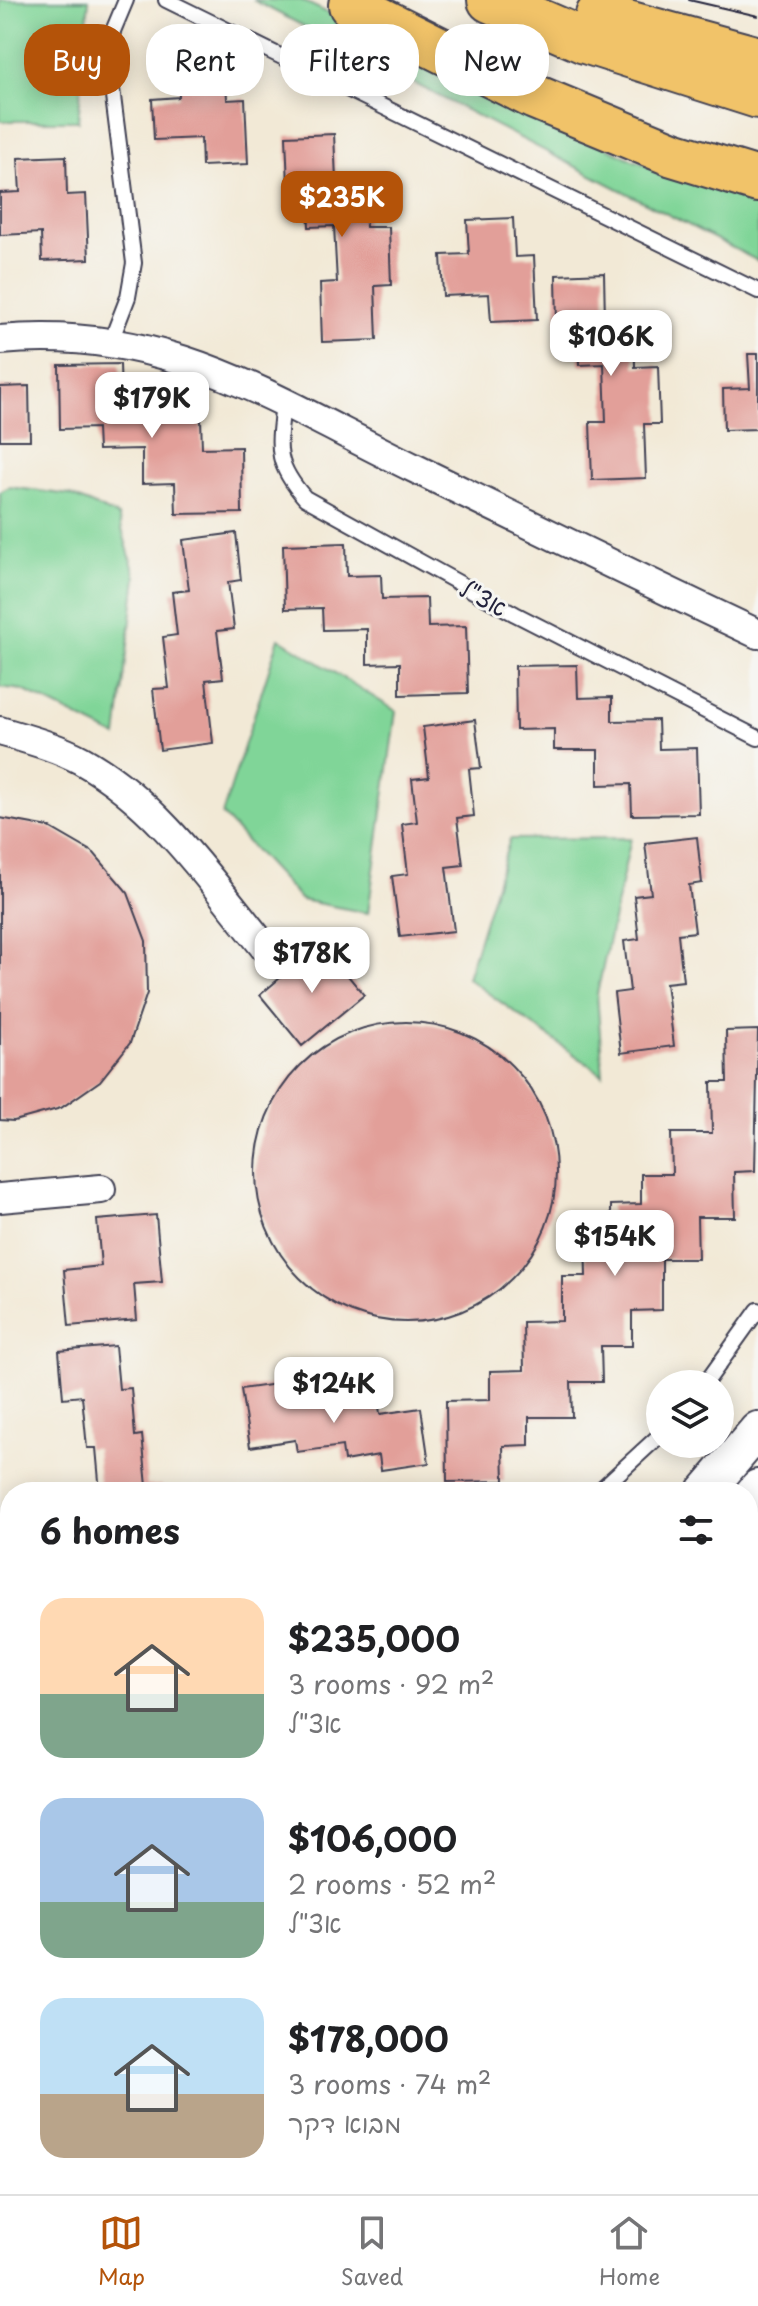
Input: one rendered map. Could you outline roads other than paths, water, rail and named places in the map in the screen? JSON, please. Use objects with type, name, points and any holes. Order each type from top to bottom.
[{"type":"highway","points":[[490,0],[585,41],[758,96]]},
{"type":"highway","points":[[544,0],[758,59]]},
{"type":"highway","points":[[347,2],[485,59],[758,148]]},
{"type":"highway","points":[[347,2],[535,97],[673,154],[758,180]]},
{"type":"street","points":[[0,340],[55,335],[111,341],[161,352],[224,372],[758,634]]},
{"type":"street","points":[[0,731],[81,760],[127,793],[168,830],[270,954]]},
{"type":"street","points":[[0,1198],[101,1189]]},
{"type":"street","points":[[714,1482],[758,1430]]},
{"type":"lane","points":[[111,341],[128,297],[134,263],[110,73],[113,31],[126,0]]},
{"type":"lane","points":[[166,0],[758,291]]},
{"type":"lane","name":"אצ\"ל","points":[[283,403],[279,459],[285,476],[305,498],[515,614],[758,738]]},
{"type":"lane","points":[[715,1370],[758,1310]]},
{"type":"lane","points":[[609,1482],[646,1448]]},
{"type":"tram line","points":[[689,0],[758,16]]}]
